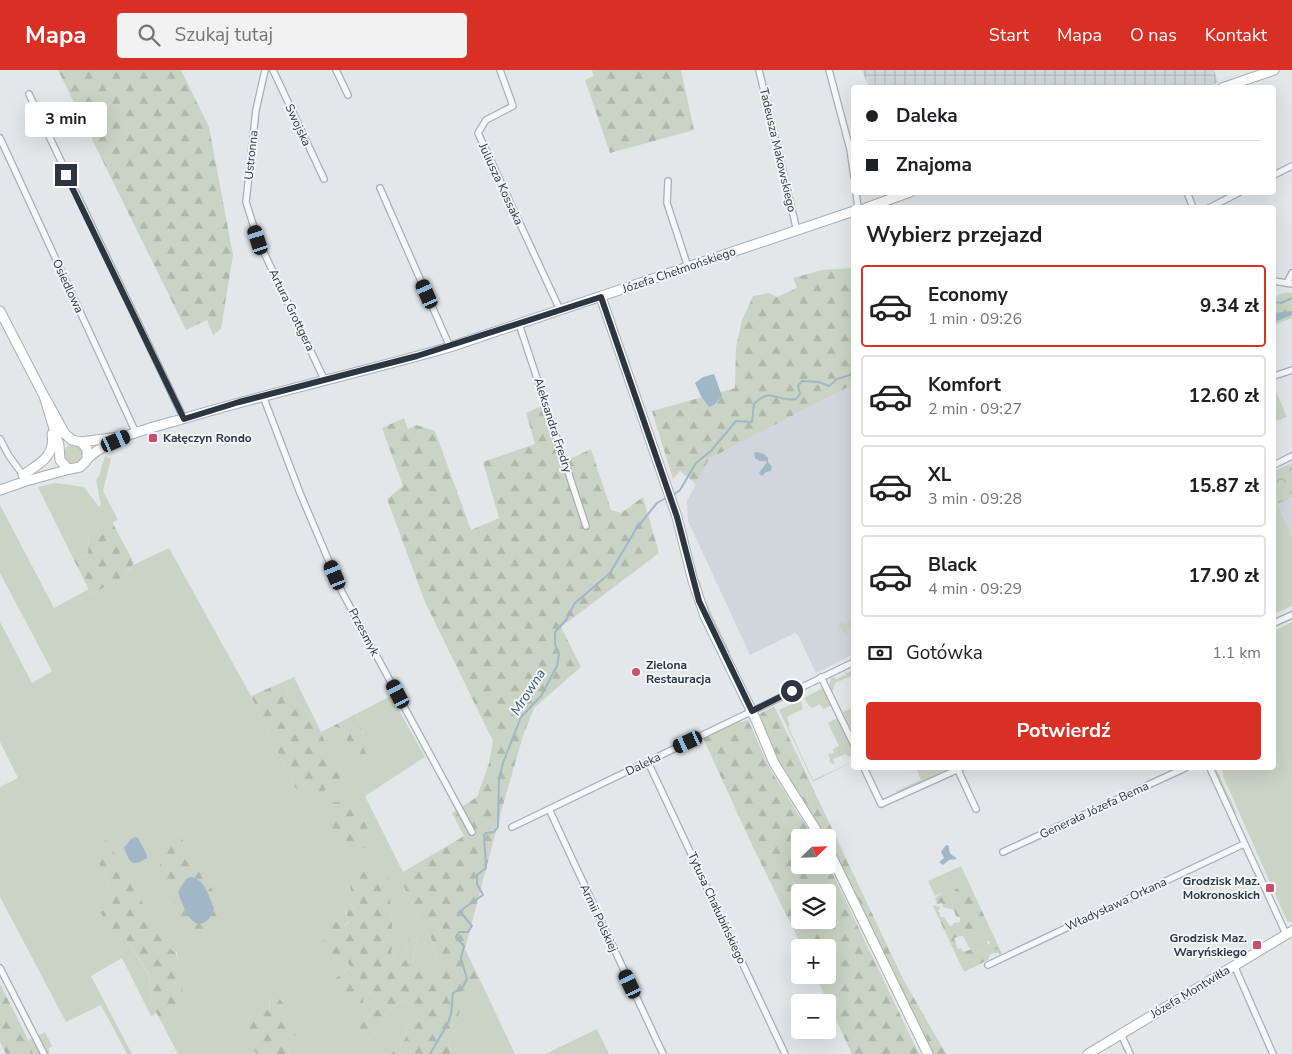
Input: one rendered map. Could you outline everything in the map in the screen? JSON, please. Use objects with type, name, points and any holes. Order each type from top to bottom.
[{"type":"street","name":"Ustronna","points":[[258,240],[246,202],[256,110],[265,70]]},
{"type":"street","name":"Swojska","points":[[273,70],[324,179]]},
{"type":"street","points":[[336,70],[348,95]]},
{"type":"street","name":"Juliusza Kossaka","points":[[500,70],[513,106],[486,120],[478,133],[560,310]]},
{"type":"street","name":"Tadeusza Makowskiego","points":[[760,70],[797,230]]},
{"type":"street","points":[[829,70],[851,157]]},
{"type":"street","points":[[1231,85],[1274,70]]},
{"type":"street","points":[[29,94],[184,419]]},
{"type":"street","name":"Osiedlowa","points":[[0,138],[132,434]]},
{"type":"street","points":[[1276,174],[1292,166]]},
{"type":"street","points":[[668,181],[667,203],[688,267]]},
{"type":"street","points":[[380,188],[450,346]]},
{"type":"street","points":[[874,205],[902,195]]},
{"type":"street","points":[[1216,205],[1234,195]]},
{"type":"street","name":"Józefa Chełmońskiego","points":[[77,441],[132,434],[263,396],[325,381],[450,346],[851,212]]},
{"type":"street","name":"Artura Grottgera","points":[[258,240],[325,381]]},
{"type":"street","points":[[1276,281],[1290,283],[1292,273]]},
{"type":"street","points":[[601,297],[673,505],[699,601],[752,711],[774,763],[815,829]]},
{"type":"street","points":[[0,311],[65,434],[87,449],[88,458],[80,467],[0,489]]},
{"type":"street","name":"Aleksandra Fredry","points":[[519,324],[586,526]]},
{"type":"street","points":[[1276,375],[1292,370]]},
{"type":"street","points":[[44,396],[62,464],[70,469]]},
{"type":"street","name":"Przesmyk","points":[[263,396],[300,493],[342,592],[472,832]]},
{"type":"street","points":[[0,489],[23,475],[51,453],[53,438],[49,416]]},
{"type":"street","name":"Józefa Chełmońskiego","points":[[88,458],[102,448],[132,434]]},
{"type":"street","points":[[0,440],[23,475]]},
{"type":"street","points":[[23,475],[53,460],[67,442],[77,441]]},
{"type":"street","points":[[1276,464],[1292,456]]},
{"type":"street","points":[[1276,622],[1292,615]]},
{"type":"street","name":"Daleka","points":[[512,826],[851,663]]},
{"type":"street","points":[[821,677],[851,739]]},
{"type":"street","name":"Tytusa Chałubińskiego","points":[[648,762],[785,1054]]},
{"type":"street","points":[[865,770],[881,804],[955,770]]},
{"type":"street","points":[[960,770],[976,809]]},
{"type":"street","name":"Generała Józefa Bema","points":[[1003,852],[1181,770]]},
{"type":"street","points":[[1211,770],[1244,844],[1289,932]]},
{"type":"street","name":"Armii Polskiej","points":[[549,809],[663,1054]]},
{"type":"street","name":"Władysława Orkana","points":[[988,965],[1244,844]]},
{"type":"street","points":[[836,864],[928,1054]]},
{"type":"street","name":"Józefa Montwiłła","points":[[1088,1054],[1289,932]]},
{"type":"street","points":[[1234,965],[1274,1054]]},
{"type":"street","points":[[0,968],[44,1054]]},
{"type":"street","points":[[1121,1034],[1130,1054]]},
{"type":"shaded area","points":[[862,70],[1214,70],[1218,83],[1212,85],[868,85]]},
{"type":"shaded area","points":[[851,386],[851,656],[816,673],[798,635],[795,633],[750,655],[688,521],[687,501],[709,459]]},
{"type":"shaded area","points":[[1292,498],[1292,536],[1278,504]]},
{"type":"green space","points":[[58,70],[181,70],[209,127],[233,255],[221,329],[213,335],[207,320],[186,330]]},
{"type":"green space","points":[[592,70],[681,70],[694,130],[610,153],[585,80],[594,76]]},
{"type":"green space","points":[[851,268],[851,386],[709,459],[696,484],[680,471],[673,479],[652,411],[735,388],[736,347],[742,320],[753,296],[769,293],[777,297],[797,288],[793,278],[822,270]]},
{"type":"green space","points":[[1288,292],[1292,293],[1292,318],[1276,324],[1276,295]]},
{"type":"green space","points":[[1276,392],[1287,417],[1276,421]]},
{"type":"green space","points":[[541,406],[562,463],[591,449],[611,510],[621,513],[643,497],[659,553],[561,627],[581,667],[534,708],[523,736],[465,949],[480,980],[467,987],[457,1020],[444,1037],[448,1040],[450,1054],[391,1054],[406,1038],[407,1026],[414,1020],[411,1014],[413,1007],[405,1000],[393,1006],[368,1043],[361,1045],[354,1029],[360,1025],[357,1018],[362,1016],[367,1021],[372,1010],[383,1009],[383,1005],[376,1004],[370,993],[364,993],[363,1003],[350,1006],[342,1016],[335,1013],[341,1007],[341,991],[335,979],[350,967],[344,953],[344,965],[331,966],[328,958],[319,956],[319,941],[331,940],[329,926],[334,921],[344,927],[349,922],[343,901],[352,906],[357,915],[361,915],[359,906],[352,895],[349,872],[377,871],[379,876],[383,876],[381,872],[387,873],[390,885],[393,933],[382,942],[394,943],[391,951],[397,965],[404,962],[410,932],[418,935],[412,963],[417,971],[430,972],[439,964],[431,938],[423,928],[403,885],[403,872],[464,836],[452,813],[477,797],[489,763],[493,741],[425,602],[387,499],[403,486],[382,428],[404,418],[408,429],[416,425],[435,431],[471,530],[499,518],[483,462],[535,444],[526,413]]},
{"type":"green space","points":[[74,444],[81,447],[84,454],[81,461],[74,464],[67,461],[64,454],[67,447]]},
{"type":"green space","points":[[105,456],[111,459],[103,491],[118,520],[89,535],[88,554],[74,560],[38,487],[56,483],[84,487],[99,507],[101,505],[96,480]]},
{"type":"green space","points":[[1292,463],[1292,498],[1278,504],[1276,500],[1276,470]]},
{"type":"green space","points":[[1276,500],[1292,536],[1292,606],[1276,613]]},
{"type":"green space","points":[[0,505],[54,608],[89,589],[91,594],[124,577],[133,565],[169,548],[251,696],[295,788],[321,733],[309,715],[286,693],[294,677],[321,732],[333,726],[343,729],[348,745],[366,755],[363,747],[363,734],[356,714],[391,696],[425,757],[365,796],[403,872],[403,885],[423,928],[431,938],[439,964],[430,972],[417,972],[412,964],[418,935],[410,933],[404,962],[397,965],[391,951],[382,942],[393,932],[390,885],[382,872],[383,876],[379,876],[377,871],[369,873],[357,872],[361,915],[357,916],[354,908],[348,903],[345,911],[349,921],[332,940],[319,941],[319,955],[328,958],[331,965],[343,965],[344,952],[350,967],[343,972],[341,1007],[336,1012],[357,1003],[364,993],[369,993],[383,1005],[383,1009],[372,1010],[368,1019],[360,1025],[368,1043],[393,1006],[405,1000],[413,1007],[414,1020],[407,1026],[406,1038],[391,1054],[288,1054],[291,1048],[291,1038],[297,1034],[270,997],[269,1011],[262,1015],[247,1011],[252,1033],[258,1040],[254,1049],[256,1054],[178,1054],[164,1027],[183,1013],[177,953],[167,946],[93,845],[113,895],[110,906],[124,936],[149,975],[152,1004],[157,1013],[151,1016],[122,958],[91,976],[132,1054],[127,1054],[101,1005],[66,1022],[0,897],[0,787],[18,778],[0,742],[0,622],[32,683],[52,671],[0,573]]},
{"type":"green space","points":[[112,522],[134,563],[124,577],[91,594],[74,560],[88,554],[89,535]]},
{"type":"green space","points":[[699,579],[704,598],[730,652],[728,653],[707,612],[697,581]]},
{"type":"green space","points":[[841,620],[845,624],[851,621],[851,627],[847,629],[848,634],[843,632],[839,625]]},
{"type":"green space","points":[[1292,622],[1292,922],[1287,921],[1223,776],[1222,770],[1276,770],[1276,630]]},
{"type":"green space","points":[[845,671],[847,673],[851,671],[851,676],[835,683],[833,691],[830,685],[831,678],[834,677],[836,679],[846,675]]},
{"type":"green space","points":[[294,677],[286,693],[309,715],[321,733],[340,778],[319,795],[295,788],[251,696]]},
{"type":"green space","points":[[823,688],[831,706],[823,709],[820,704],[812,708],[804,698]]},
{"type":"green space","points":[[801,700],[803,709],[787,717],[790,725],[788,726],[813,780],[851,763],[813,782],[779,710]]},
{"type":"green space","points":[[774,706],[832,829],[820,829],[777,760],[760,721],[762,720],[761,713]]},
{"type":"green space","points":[[851,708],[851,729],[843,712]]},
{"type":"green space","points":[[356,714],[363,734],[363,747],[367,755],[357,760],[348,745],[343,729],[333,726]]},
{"type":"green space","points":[[837,718],[851,748],[851,756],[848,757],[846,754],[833,759],[835,764],[829,761],[828,754],[834,753],[833,749],[839,746],[828,723]]},
{"type":"green space","points":[[740,720],[741,722],[748,720],[770,769],[808,829],[791,829],[791,874],[833,874],[919,1054],[852,1054],[836,1020],[836,994],[824,994],[819,984],[836,984],[836,939],[798,939],[793,929],[836,929],[836,884],[791,884],[791,925],[703,738]]},
{"type":"green space","points":[[917,770],[946,770],[897,793],[896,791],[921,780]]},
{"type":"green space","points":[[1214,770],[1217,770],[1237,814],[1233,813]]},
{"type":"green space","points":[[355,800],[374,842],[371,848],[344,849],[339,846],[323,806],[326,803]]},
{"type":"green space","points":[[836,837],[903,979],[946,1054],[931,1054],[836,857]]},
{"type":"green space","points":[[176,839],[182,839],[213,891],[222,912],[222,919],[216,929],[199,939],[192,937],[184,925],[160,867],[159,849]]},
{"type":"green space","points":[[107,840],[167,946],[176,953],[182,979],[183,1013],[164,1027],[152,1004],[149,974],[124,936],[110,935],[101,912],[110,906],[113,895],[92,845]]},
{"type":"green space","points":[[961,866],[968,881],[962,884],[962,888],[946,896],[941,893],[935,896],[928,881]]},
{"type":"green space","points":[[968,881],[1002,954],[1000,955],[997,949],[994,950],[989,946],[990,942],[986,940],[986,935],[983,931],[977,935],[967,933],[954,938],[958,949],[961,948],[963,952],[972,949],[973,951],[977,949],[982,951],[984,948],[990,954],[988,960],[964,972],[933,906],[940,906],[939,910],[937,910],[940,913],[940,917],[944,917],[950,926],[953,923],[960,922],[960,918],[956,916],[954,910],[943,907],[942,903],[937,904],[935,898],[942,893],[946,896],[948,893],[955,892],[955,889],[961,888],[962,884]]},
{"type":"green space","points":[[983,931],[986,935],[987,943],[994,950],[997,949],[998,953],[990,955],[983,950],[973,951],[963,936],[967,933]]},
{"type":"green space","points":[[480,980],[515,1054],[450,1054],[448,1041],[444,1037],[457,1020],[467,987]]},
{"type":"green space","points":[[0,984],[32,1047],[32,1054],[6,1054],[0,1042]]},
{"type":"green space","points":[[272,991],[274,996],[277,996],[283,1003],[297,1034],[291,1038],[291,1048],[288,1054],[256,1054],[254,1049],[258,1040],[242,1022],[247,1010],[262,1015],[265,1009],[269,1011],[268,992]]},
{"type":"green space","points":[[597,1029],[609,1054],[545,1054]]},
{"type":"green space","points":[[45,1032],[52,1046],[48,1049],[50,1054],[32,1054],[29,1040]]},
{"type":"water","points":[[1292,311],[1292,315],[1276,321],[1276,313]]},
{"type":"water","points":[[714,374],[722,396],[714,405],[709,407],[695,383],[703,377]]},
{"type":"water","points":[[754,453],[764,454],[768,458],[768,462],[772,467],[771,471],[766,472],[762,476],[759,473],[767,462],[755,458]]},
{"type":"water","points":[[136,837],[147,858],[134,863],[130,860],[124,848],[131,839]]},
{"type":"water","points":[[946,845],[949,846],[950,853],[957,859],[949,860],[943,865],[939,862],[944,858],[941,852]]},
{"type":"water","points":[[196,878],[203,885],[214,908],[208,919],[200,924],[195,923],[187,914],[178,892],[186,879]]},
{"type":"waterway","name":"Mrowna","points":[[1276,302],[1281,303],[1292,298]]},
{"type":"waterway","name":"Mrowna","points":[[673,495],[680,490],[696,463],[711,451],[736,421],[752,422],[754,404],[760,399],[765,396],[790,400],[796,399],[800,394],[798,386],[802,381],[819,382],[829,386],[837,379],[851,374]]},
{"type":"waterway","name":"Mrowna","points":[[430,1054],[448,1023],[453,993],[461,990],[467,979],[461,958],[464,946],[456,937],[459,932],[468,932],[472,926],[462,914],[462,911],[483,895],[477,884],[477,875],[486,868],[484,835],[494,832],[498,827],[499,779],[503,763],[521,717],[541,696],[557,666],[559,654],[555,644],[555,632],[566,620],[575,603],[610,573],[636,529],[657,503],[666,498]]},
{"type":"place","name":"Kałęczyn Rondo","points":[[153,438]]},
{"type":"place","name":"Zielona Restauracja","points":[[636,672]]},
{"type":"place","name":"Grodzisk Maz. Mokronoskich","points":[[1270,888]]},
{"type":"place","name":"Grodzisk Maz. Waryńskiego","points":[[1257,945]]},
{"type":"route","points":[[66,175],[184,419],[239,402],[400,361],[601,297],[673,505],[699,601],[712,630],[752,711],[792,691]]}]
